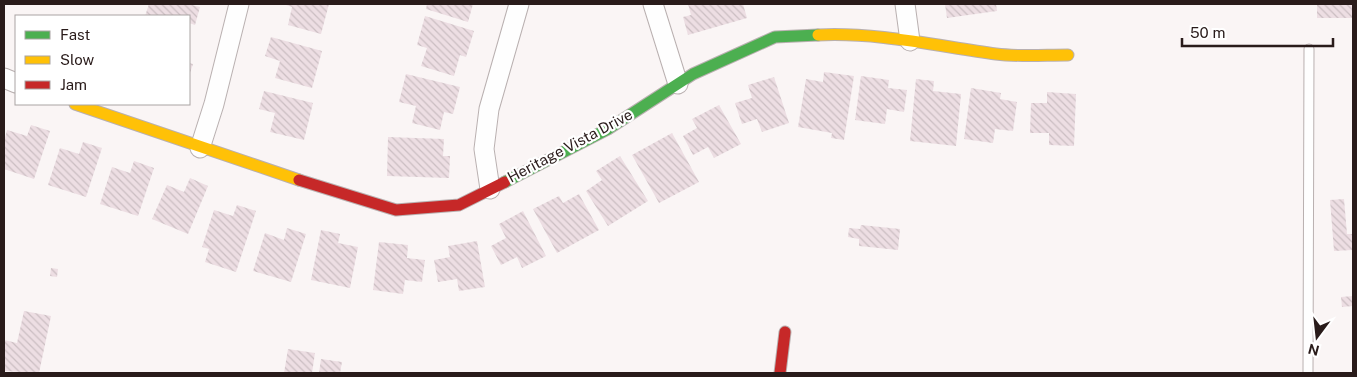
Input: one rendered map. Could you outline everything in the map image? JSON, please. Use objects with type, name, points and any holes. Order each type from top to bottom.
[{"type":"street","points":[[200,148],[214,104],[239,4]]},
{"type":"street","points":[[490,189],[484,149],[489,109],[518,4]]},
{"type":"street","points":[[653,4],[678,84]]},
{"type":"street","points":[[905,4],[910,41]]},
{"type":"street","name":"Heritage Vista Drive","points":[[78,105],[200,148],[396,210],[459,205],[608,129],[693,74],[775,38],[834,34],[910,41],[998,54],[1068,55]]},
{"type":"street","points":[[780,373],[786,332]]},
{"type":"lane","points":[[1308,373],[1309,49]]},
{"type":"building","points":[[149,4],[188,4],[200,7],[195,25],[190,23],[190,15],[145,15]]},
{"type":"building","points":[[283,4],[329,4],[321,34],[288,25],[292,7]]},
{"type":"building","points":[[427,4],[473,4],[468,22],[426,9]]},
{"type":"building","points":[[688,4],[743,4],[747,18],[688,35],[683,17],[691,15]]},
{"type":"building","points":[[945,4],[996,4],[997,11],[947,18]]},
{"type":"building","points":[[1317,4],[1353,4],[1353,18],[1317,18]]},
{"type":"building","points":[[425,16],[474,31],[466,57],[460,55],[454,76],[421,66],[427,48],[417,45]]},
{"type":"building","points":[[271,37],[322,51],[312,88],[275,78],[280,61],[265,56]]},
{"type":"building","points":[[824,72],[854,76],[844,140],[831,138],[832,133],[798,127],[806,79],[823,82]]},
{"type":"building","points":[[406,74],[460,87],[453,114],[444,112],[440,130],[412,123],[416,106],[399,102]]},
{"type":"building","points":[[861,76],[889,80],[888,88],[907,90],[904,112],[887,109],[885,124],[855,120]]},
{"type":"building","points":[[774,77],[789,123],[762,132],[757,119],[742,124],[735,103],[752,98],[748,85]]},
{"type":"building","points":[[916,79],[934,81],[933,91],[961,94],[956,146],[910,141]]},
{"type":"building","points":[[971,88],[1001,93],[1000,99],[1017,102],[1013,131],[995,129],[993,143],[964,139]]},
{"type":"building","points":[[264,91],[313,103],[304,140],[270,132],[275,113],[259,109]]},
{"type":"building","points":[[1047,92],[1076,94],[1074,146],[1049,145],[1049,133],[1030,133],[1031,103],[1047,103]]},
{"type":"building","points":[[719,105],[741,144],[714,158],[708,147],[693,155],[683,136],[697,128],[692,119]]},
{"type":"building","points":[[31,125],[50,131],[34,179],[4,169],[4,142],[7,130],[27,136]]},
{"type":"building","points":[[672,133],[699,182],[659,203],[632,155]]},
{"type":"building","points":[[388,137],[444,139],[443,156],[450,156],[449,178],[387,176]]},
{"type":"building","points":[[83,142],[102,148],[86,197],[48,185],[60,148],[79,154]]},
{"type":"building","points":[[620,156],[648,201],[608,226],[586,191],[602,180],[596,171]]},
{"type":"building","points":[[134,161],[154,168],[138,216],[100,204],[112,167],[130,173]]},
{"type":"building","points":[[190,178],[208,186],[188,234],[152,219],[167,185],[184,192]]},
{"type":"building","points":[[579,194],[599,230],[557,253],[533,209],[559,196],[563,203]]},
{"type":"building","points":[[1344,199],[1347,234],[1353,234],[1353,250],[1334,251],[1330,200]]},
{"type":"building","points":[[237,205],[256,211],[236,272],[205,262],[209,249],[202,247],[214,210],[233,216]]},
{"type":"building","points":[[523,211],[546,256],[522,268],[517,257],[501,265],[491,246],[506,238],[499,224]]},
{"type":"building","points":[[861,225],[900,229],[898,250],[859,246],[859,239],[848,237],[849,228],[860,229]]},
{"type":"building","points":[[287,228],[306,234],[291,282],[253,271],[265,233],[284,240]]},
{"type":"building","points":[[321,230],[340,234],[338,243],[358,247],[350,288],[311,280]]},
{"type":"building","points":[[477,241],[485,287],[459,291],[457,279],[438,282],[434,260],[450,257],[448,246]]},
{"type":"building","points":[[379,242],[408,245],[407,258],[425,260],[422,282],[405,280],[403,294],[373,290]]},
{"type":"building","points":[[51,268],[58,269],[57,277],[50,276]]},
{"type":"building","points":[[1353,296],[1353,306],[1342,307],[1341,297]]},
{"type":"building","points":[[24,311],[51,316],[39,373],[4,371],[4,340],[17,343]]},
{"type":"building","points":[[288,349],[315,353],[312,373],[284,373]]},
{"type":"building","points":[[321,359],[342,362],[340,373],[319,373]]},
{"type":"traffic: fast","points":[[505,182],[608,129],[693,74],[775,37],[818,35]]},
{"type":"traffic: slow","points":[[818,35],[907,40],[1005,55],[1068,55]]},
{"type":"traffic: slow","points":[[78,105],[299,180]]},
{"type":"traffic: jam","points":[[299,180],[396,210],[459,205],[505,182]]},
{"type":"traffic: jam","points":[[780,373],[785,332]]}]
